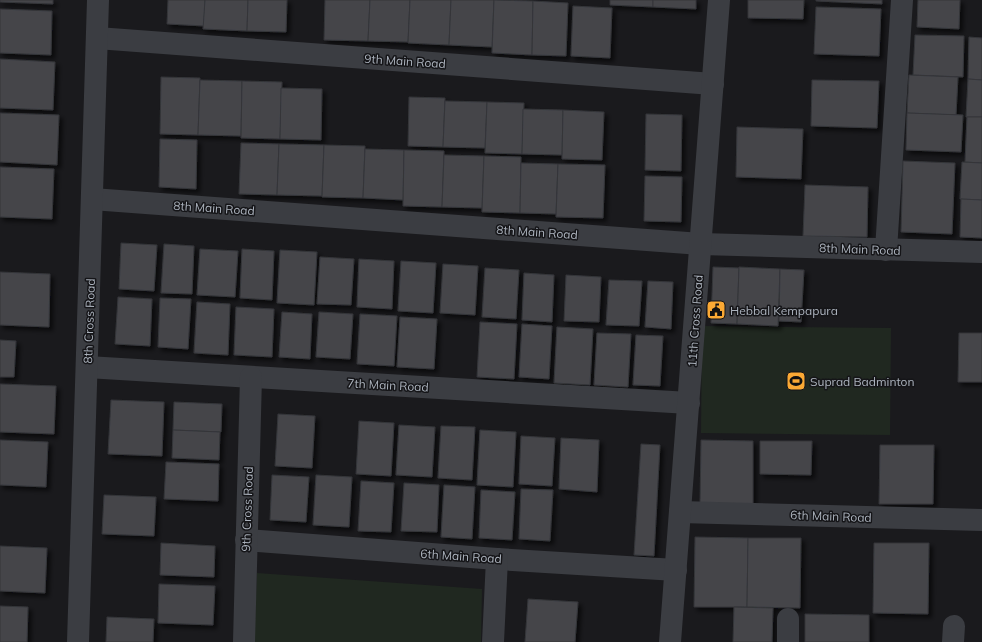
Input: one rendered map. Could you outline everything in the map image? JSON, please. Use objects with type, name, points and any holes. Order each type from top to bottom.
[{"type":"street","name":"8th Cross Road","points":[[78,642],[98,0]]},
{"type":"street","name":"11th Cross Road","points":[[670,642],[720,0]]},
{"type":"street","points":[[886,250],[902,0]]},
{"type":"street","name":"9th Main Road","points":[[97,38],[713,84]]},
{"type":"street","name":"8th Main Road","points":[[92,200],[701,244],[982,252]]},
{"type":"street","name":"7th Main Road","points":[[87,367],[689,403]]},
{"type":"street","name":"9th Cross Road","points":[[244,642],[251,377]]},
{"type":"street","name":"6th Main Road","points":[[680,512],[982,520]]},
{"type":"street","name":"6th Main Road","points":[[246,540],[497,559],[676,570]]},
{"type":"street","points":[[494,642],[497,559]]},
{"type":"street","points":[[788,619],[788,642]]},
{"type":"shaded area","name":"Suprad Badminton","points":[[702,326],[891,328],[890,435],[701,433]]},
{"type":"shaded area","points":[[257,573],[482,589],[481,642],[254,642]]},
{"type":"building","points":[[0,0],[53,0],[53,4],[0,2]]},
{"type":"building","points":[[168,0],[205,0],[204,26],[167,24]]},
{"type":"building","points":[[205,0],[248,0],[247,31],[203,29]]},
{"type":"building","points":[[248,0],[287,0],[286,32],[247,31]]},
{"type":"building","points":[[325,0],[370,0],[368,41],[324,40]]},
{"type":"building","points":[[370,0],[410,0],[408,42],[368,41]]},
{"type":"building","points":[[410,0],[451,0],[449,45],[408,43]]},
{"type":"building","points":[[451,0],[494,0],[492,47],[449,45]]},
{"type":"building","points":[[494,0],[533,1],[532,55],[492,53]]},
{"type":"building","points":[[610,0],[653,0],[653,7],[610,5]]},
{"type":"building","points":[[653,0],[696,0],[696,9],[653,7]]},
{"type":"building","points":[[748,0],[804,0],[803,19],[748,18]]},
{"type":"building","points":[[882,0],[882,4],[816,1]]},
{"type":"building","points":[[918,0],[960,0],[959,29],[917,27]]},
{"type":"building","points":[[533,1],[568,3],[566,56],[532,55]]},
{"type":"building","points":[[573,6],[612,8],[610,58],[571,56]]},
{"type":"building","points":[[816,7],[881,9],[879,56],[814,54]]},
{"type":"building","points":[[0,9],[52,11],[51,55],[0,53]]},
{"type":"building","points":[[915,35],[964,36],[963,77],[913,75]]},
{"type":"building","points":[[969,37],[982,38],[982,80],[968,79]]},
{"type":"building","points":[[0,59],[55,62],[53,110],[0,108]]},
{"type":"building","points":[[909,75],[958,77],[956,115],[907,113]]},
{"type":"building","points":[[161,77],[200,78],[198,135],[160,134]]},
{"type":"building","points":[[968,79],[982,80],[982,117],[966,117]]},
{"type":"building","points":[[200,80],[242,81],[241,136],[198,135]]},
{"type":"building","points":[[812,80],[879,81],[877,128],[811,126]]},
{"type":"building","points":[[242,81],[282,82],[280,139],[241,138]]},
{"type":"building","points":[[281,88],[322,89],[321,140],[280,139]]},
{"type":"building","points":[[409,97],[445,98],[443,147],[408,146]]},
{"type":"building","points":[[445,101],[487,102],[485,148],[443,147]]},
{"type":"building","points":[[487,102],[524,103],[522,154],[485,153]]},
{"type":"building","points":[[523,109],[563,110],[562,155],[522,154]]},
{"type":"building","points":[[563,110],[604,112],[602,160],[562,159]]},
{"type":"building","points":[[0,113],[59,115],[57,165],[0,162]]},
{"type":"building","points":[[907,113],[963,115],[961,152],[906,150]]},
{"type":"building","points":[[646,114],[682,115],[681,171],[645,170]]},
{"type":"building","points":[[967,117],[982,117],[982,163],[965,162]]},
{"type":"building","points":[[737,127],[803,129],[801,179],[736,177]]},
{"type":"building","points":[[160,139],[197,140],[196,189],[159,187]]},
{"type":"building","points":[[241,143],[279,144],[277,195],[239,194]]},
{"type":"building","points":[[279,144],[324,145],[322,196],[277,195]]},
{"type":"building","points":[[324,145],[365,146],[363,198],[322,197]]},
{"type":"building","points":[[365,149],[404,150],[403,200],[363,198]]},
{"type":"building","points":[[404,150],[444,151],[442,207],[403,206]]},
{"type":"building","points":[[444,155],[484,156],[482,208],[442,207]]},
{"type":"building","points":[[484,156],[521,157],[520,213],[482,212]]},
{"type":"building","points":[[903,161],[955,163],[952,234],[901,232]]},
{"type":"building","points":[[962,162],[982,163],[982,200],[960,199]]},
{"type":"building","points":[[521,163],[558,164],[556,214],[520,213]]},
{"type":"building","points":[[558,164],[605,165],[603,218],[556,217]]},
{"type":"building","points":[[0,167],[54,169],[52,219],[0,217]]},
{"type":"building","points":[[645,176],[682,177],[681,222],[644,221]]},
{"type":"building","points":[[805,185],[868,187],[867,237],[803,236]]},
{"type":"building","points":[[961,199],[982,200],[982,238],[960,237]]},
{"type":"building","points":[[121,243],[157,245],[154,291],[119,289]]},
{"type":"building","points":[[164,244],[194,246],[192,294],[161,293]]},
{"type":"building","points":[[200,249],[238,251],[235,297],[197,295]]},
{"type":"building","points":[[242,249],[274,251],[272,300],[240,298]]},
{"type":"building","points":[[280,250],[317,252],[314,305],[277,303]]},
{"type":"building","points":[[320,257],[354,259],[351,305],[317,304]]},
{"type":"building","points":[[359,259],[394,261],[392,309],[357,307]]},
{"type":"building","points":[[401,261],[436,263],[433,313],[398,311]]},
{"type":"building","points":[[443,264],[478,266],[475,315],[440,313]]},
{"type":"building","points":[[713,267],[739,268],[737,324],[711,323]]},
{"type":"building","points":[[739,267],[780,269],[778,326],[737,324]]},
{"type":"building","points":[[485,268],[519,270],[516,319],[482,317]]},
{"type":"building","points":[[780,269],[804,270],[801,322],[779,321]]},
{"type":"building","points":[[0,272],[50,274],[49,327],[0,325]]},
{"type":"building","points":[[524,273],[554,275],[552,322],[522,320]]},
{"type":"building","points":[[566,275],[601,277],[599,322],[564,321]]},
{"type":"building","points":[[609,280],[642,281],[639,326],[606,325]]},
{"type":"building","points":[[648,281],[673,282],[671,329],[645,327]]},
{"type":"building","points":[[118,297],[152,299],[150,346],[115,344]]},
{"type":"building","points":[[160,298],[191,299],[188,349],[158,347]]},
{"type":"building","points":[[197,302],[230,304],[228,355],[194,353]]},
{"type":"building","points":[[236,307],[274,309],[272,357],[234,355]]},
{"type":"building","points":[[282,312],[312,314],[310,359],[279,357]]},
{"type":"building","points":[[319,312],[353,314],[350,359],[316,357]]},
{"type":"building","points":[[360,314],[397,316],[394,366],[357,364]]},
{"type":"building","points":[[400,317],[437,319],[434,369],[397,367]]},
{"type":"building","points":[[480,322],[517,324],[514,379],[477,377]]},
{"type":"building","points":[[522,324],[552,326],[549,379],[519,377]]},
{"type":"building","points":[[557,327],[593,329],[590,385],[554,383]]},
{"type":"building","points":[[597,333],[631,334],[628,387],[594,385]]},
{"type":"building","points":[[959,333],[982,333],[982,382],[958,382]]},
{"type":"building","points":[[636,335],[663,336],[660,386],[633,385]]},
{"type":"building","points":[[0,340],[16,341],[14,377],[0,377]]},
{"type":"building","points":[[0,384],[56,386],[54,434],[0,432]]},
{"type":"building","points":[[111,400],[164,402],[162,456],[108,454]]},
{"type":"building","points":[[174,402],[222,404],[221,432],[173,430]]},
{"type":"building","points":[[278,414],[315,416],[312,468],[275,466]]},
{"type":"building","points":[[359,421],[394,423],[391,476],[356,474]]},
{"type":"building","points":[[399,425],[435,427],[432,477],[396,475]]},
{"type":"building","points":[[441,426],[475,427],[472,480],[438,478]]},
{"type":"building","points":[[173,430],[220,432],[219,460],[172,458]]},
{"type":"building","points":[[480,430],[516,432],[513,487],[477,485]]},
{"type":"building","points":[[521,436],[555,438],[552,486],[519,484]]},
{"type":"building","points":[[561,438],[599,440],[597,492],[559,489]]},
{"type":"building","points":[[0,440],[48,442],[46,487],[0,485]]},
{"type":"building","points":[[701,440],[753,441],[753,504],[700,504]]},
{"type":"building","points":[[760,441],[812,441],[811,475],[760,474]]},
{"type":"building","points":[[641,444],[660,445],[654,556],[634,555]]},
{"type":"building","points":[[880,445],[934,445],[933,504],[879,504]]},
{"type":"building","points":[[166,462],[219,464],[218,501],[164,499]]},
{"type":"building","points":[[272,475],[309,477],[306,522],[270,520]]},
{"type":"building","points":[[316,475],[352,477],[349,527],[313,525]]},
{"type":"building","points":[[361,481],[394,483],[391,532],[358,531]]},
{"type":"building","points":[[404,483],[439,485],[437,532],[401,531]]},
{"type":"building","points":[[444,485],[475,487],[472,539],[441,537]]},
{"type":"building","points":[[521,489],[553,490],[550,541],[519,539]]},
{"type":"building","points":[[481,490],[515,492],[512,540],[479,538]]},
{"type":"building","points":[[104,495],[156,497],[154,536],[102,534]]},
{"type":"building","points":[[695,537],[748,538],[747,607],[694,607]]},
{"type":"building","points":[[748,538],[801,538],[800,608],[747,607]]},
{"type":"building","points":[[161,543],[215,546],[214,577],[160,575]]},
{"type":"building","points":[[874,543],[929,543],[928,614],[873,613]]},
{"type":"building","points":[[0,546],[47,548],[45,593],[0,591]]},
{"type":"building","points":[[159,584],[215,586],[213,625],[158,623]]},
{"type":"building","points":[[528,599],[578,602],[575,642],[525,642]]},
{"type":"building","points":[[0,606],[28,607],[27,642],[0,642]]},
{"type":"building","points":[[734,607],[773,608],[772,642],[733,642]]},
{"type":"building","points":[[805,614],[869,615],[869,642],[805,642]]},
{"type":"building","points":[[107,617],[154,619],[153,642],[106,642]]},
{"type":"place","name":"Hebbal Kempapura","points":[[716,310]]},
{"type":"place","name":"Suprad Badminton","points":[[796,381]]}]
